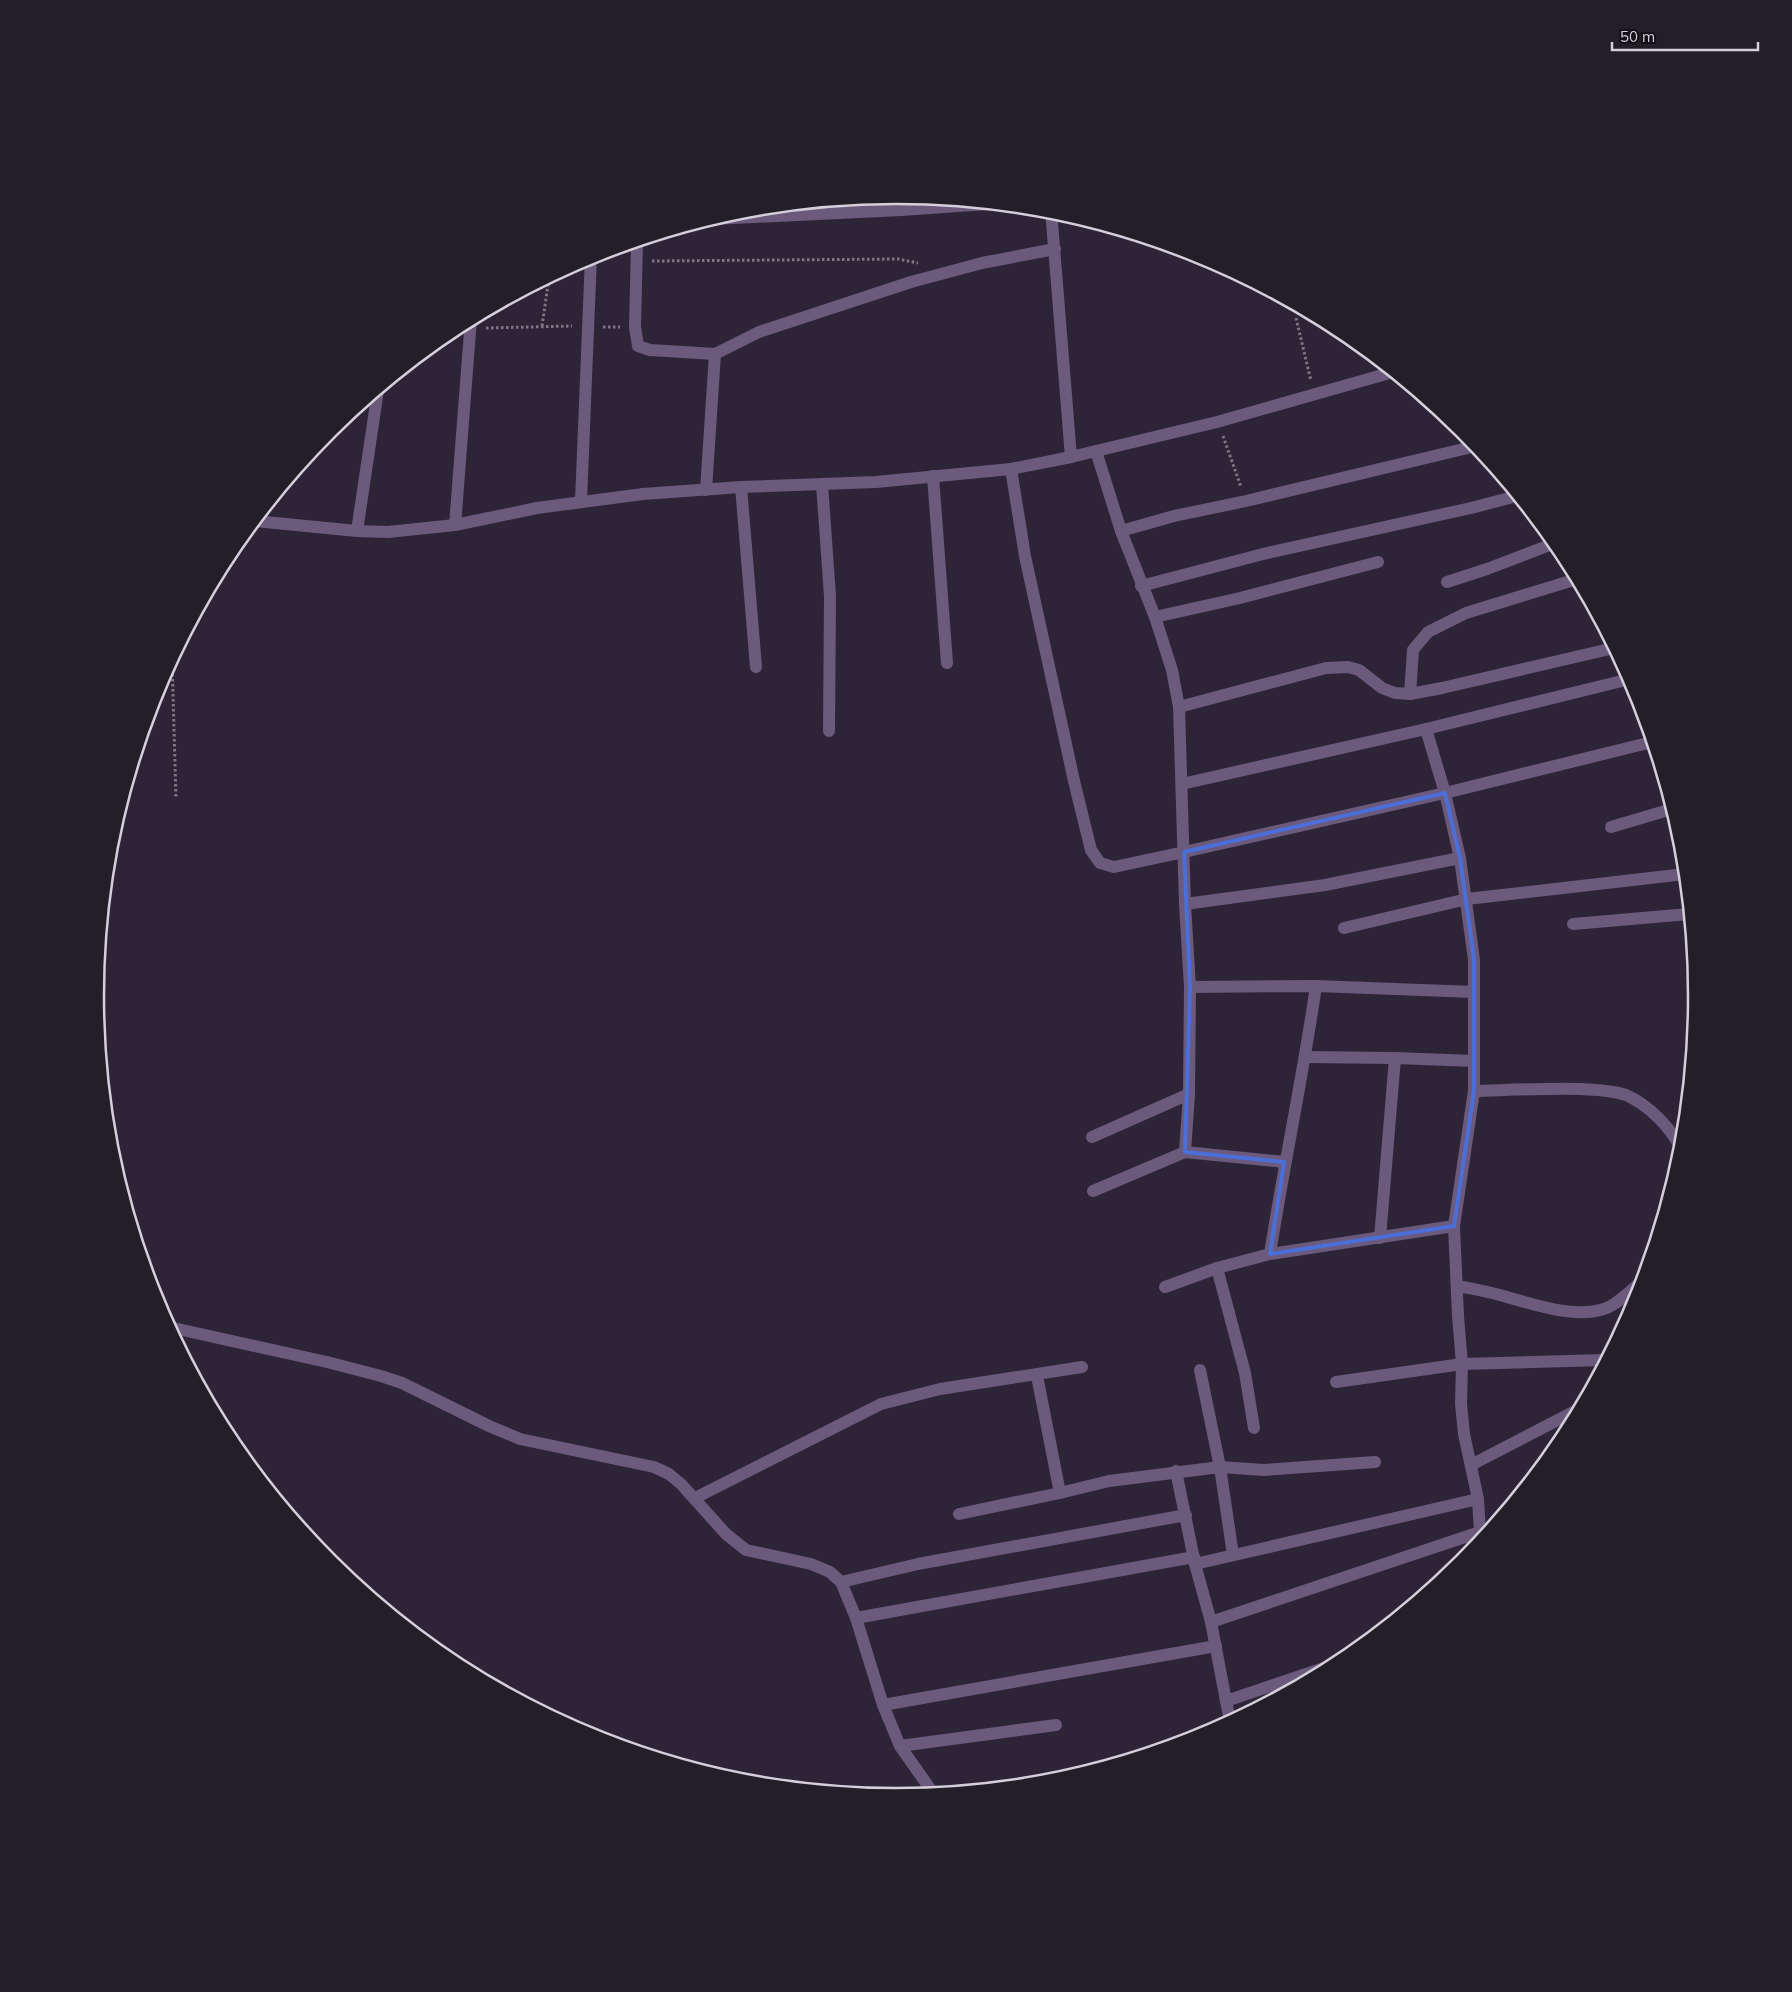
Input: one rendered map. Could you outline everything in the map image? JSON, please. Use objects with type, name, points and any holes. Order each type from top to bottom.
[{"type":"street","points":[[754,217],[957,206]]},
{"type":"street","points":[[1052,219],[1071,457]]},
{"type":"street","points":[[637,248],[635,327],[638,346],[650,350],[715,354],[758,332],[854,300],[982,263],[1055,249]]},
{"type":"street","points":[[582,501],[591,265]]},
{"type":"street","points":[[455,525],[471,328]]},
{"type":"street","points":[[706,490],[715,354]]},
{"type":"street","points":[[262,522],[357,531],[388,532],[455,525],[582,501],[741,487],[876,482],[1010,469],[1071,457],[1217,422],[1386,374]]},
{"type":"street","points":[[357,531],[377,398]]},
{"type":"street","points":[[1120,531],[1174,516],[1246,501],[1467,448]]},
{"type":"street","points":[[1096,451],[1120,531],[1155,617],[1172,670],[1179,707],[1185,904],[1190,987],[1189,1094],[1185,1152]]},
{"type":"street","points":[[1010,469],[1025,556],[1091,850],[1100,863],[1114,867],[1184,852],[1445,793],[1647,743]]},
{"type":"street","points":[[933,476],[947,663]]},
{"type":"street","points":[[822,484],[830,596],[829,732]]},
{"type":"street","points":[[741,487],[756,667]]},
{"type":"street","points":[[1141,586],[1263,554],[1511,497]]},
{"type":"street","points":[[1447,582],[1487,569],[1547,545]]},
{"type":"street","points":[[1155,617],[1240,598],[1378,562]]},
{"type":"street","points":[[1410,694],[1413,650],[1428,632],[1466,613],[1570,581]]},
{"type":"street","points":[[1179,707],[1326,668],[1348,667],[1359,670],[1382,688],[1395,693],[1410,694],[1608,649]]},
{"type":"street","points":[[1182,784],[1426,729],[1622,680]]},
{"type":"street","points":[[1426,729],[1445,793],[1460,858],[1474,960],[1474,1091],[1454,1226],[1462,1364],[1461,1404],[1464,1434],[1483,1527]]},
{"type":"street","points":[[1610,827],[1666,811]]},
{"type":"street","points":[[1185,904],[1325,885],[1460,858]]},
{"type":"street","points":[[1344,928],[1467,899],[1678,875]]},
{"type":"street","points":[[1573,924],[1684,914]]},
{"type":"street","points":[[1190,987],[1316,986],[1474,992]]},
{"type":"street","points":[[1270,1254],[1284,1162],[1306,1057],[1316,986]]},
{"type":"street","points":[[1306,1057],[1474,1061]]},
{"type":"street","points":[[1380,1238],[1395,1058]]},
{"type":"street","points":[[1474,1091],[1567,1089],[1600,1090],[1625,1095],[1643,1104],[1657,1116],[1675,1140]]},
{"type":"street","points":[[1092,1137],[1189,1094]]},
{"type":"street","points":[[1093,1191],[1185,1152],[1284,1162]]},
{"type":"street","points":[[1165,1287],[1216,1268],[1270,1254],[1454,1226]]},
{"type":"street","points":[[1216,1268],[1246,1373],[1254,1428]]},
{"type":"street","points":[[1458,1286],[1549,1308],[1583,1312],[1610,1307],[1632,1289]]},
{"type":"street","points":[[177,1329],[381,1376],[417,1390],[488,1426],[520,1439],[620,1458],[654,1467],[669,1474],[695,1498],[726,1534],[746,1550],[811,1564],[830,1572],[841,1582],[856,1618],[883,1705],[900,1746],[928,1787]]},
{"type":"street","points":[[1336,1382],[1462,1364],[1599,1360]]},
{"type":"street","points":[[695,1498],[882,1404],[940,1388],[1037,1376],[1082,1367]]},
{"type":"street","points":[[1200,1370],[1220,1467],[1232,1555]]},
{"type":"street","points":[[1037,1376],[1060,1493]]},
{"type":"street","points":[[1471,1465],[1569,1413]]},
{"type":"street","points":[[959,1514],[1109,1481],[1176,1472],[1220,1467],[1264,1470],[1375,1462]]},
{"type":"street","points":[[1176,1472],[1194,1560],[1211,1622],[1229,1715]]},
{"type":"street","points":[[856,1618],[1232,1555],[1341,1532],[1478,1499]]},
{"type":"street","points":[[841,1582],[918,1564],[1186,1515]]},
{"type":"street","points":[[1211,1622],[1476,1535]]},
{"type":"street","points":[[883,1705],[1216,1646]]},
{"type":"street","points":[[1226,1701],[1304,1675]]},
{"type":"street","points":[[900,1746],[1056,1725]]},
{"type":"path","points":[[636,262],[898,259],[924,264],[945,273]]},
{"type":"path","points":[[477,324],[542,326],[548,284]]},
{"type":"path","points":[[1296,318],[1314,394]]},
{"type":"path","points":[[1217,422],[1246,501]]},
{"type":"path","points":[[172,674],[176,799]]},
{"type":"highlighted area","points":[[1445,793],[1460,858],[1474,960],[1474,1091],[1454,1226],[1270,1254],[1284,1162],[1185,1152],[1190,987],[1184,852]]}]
